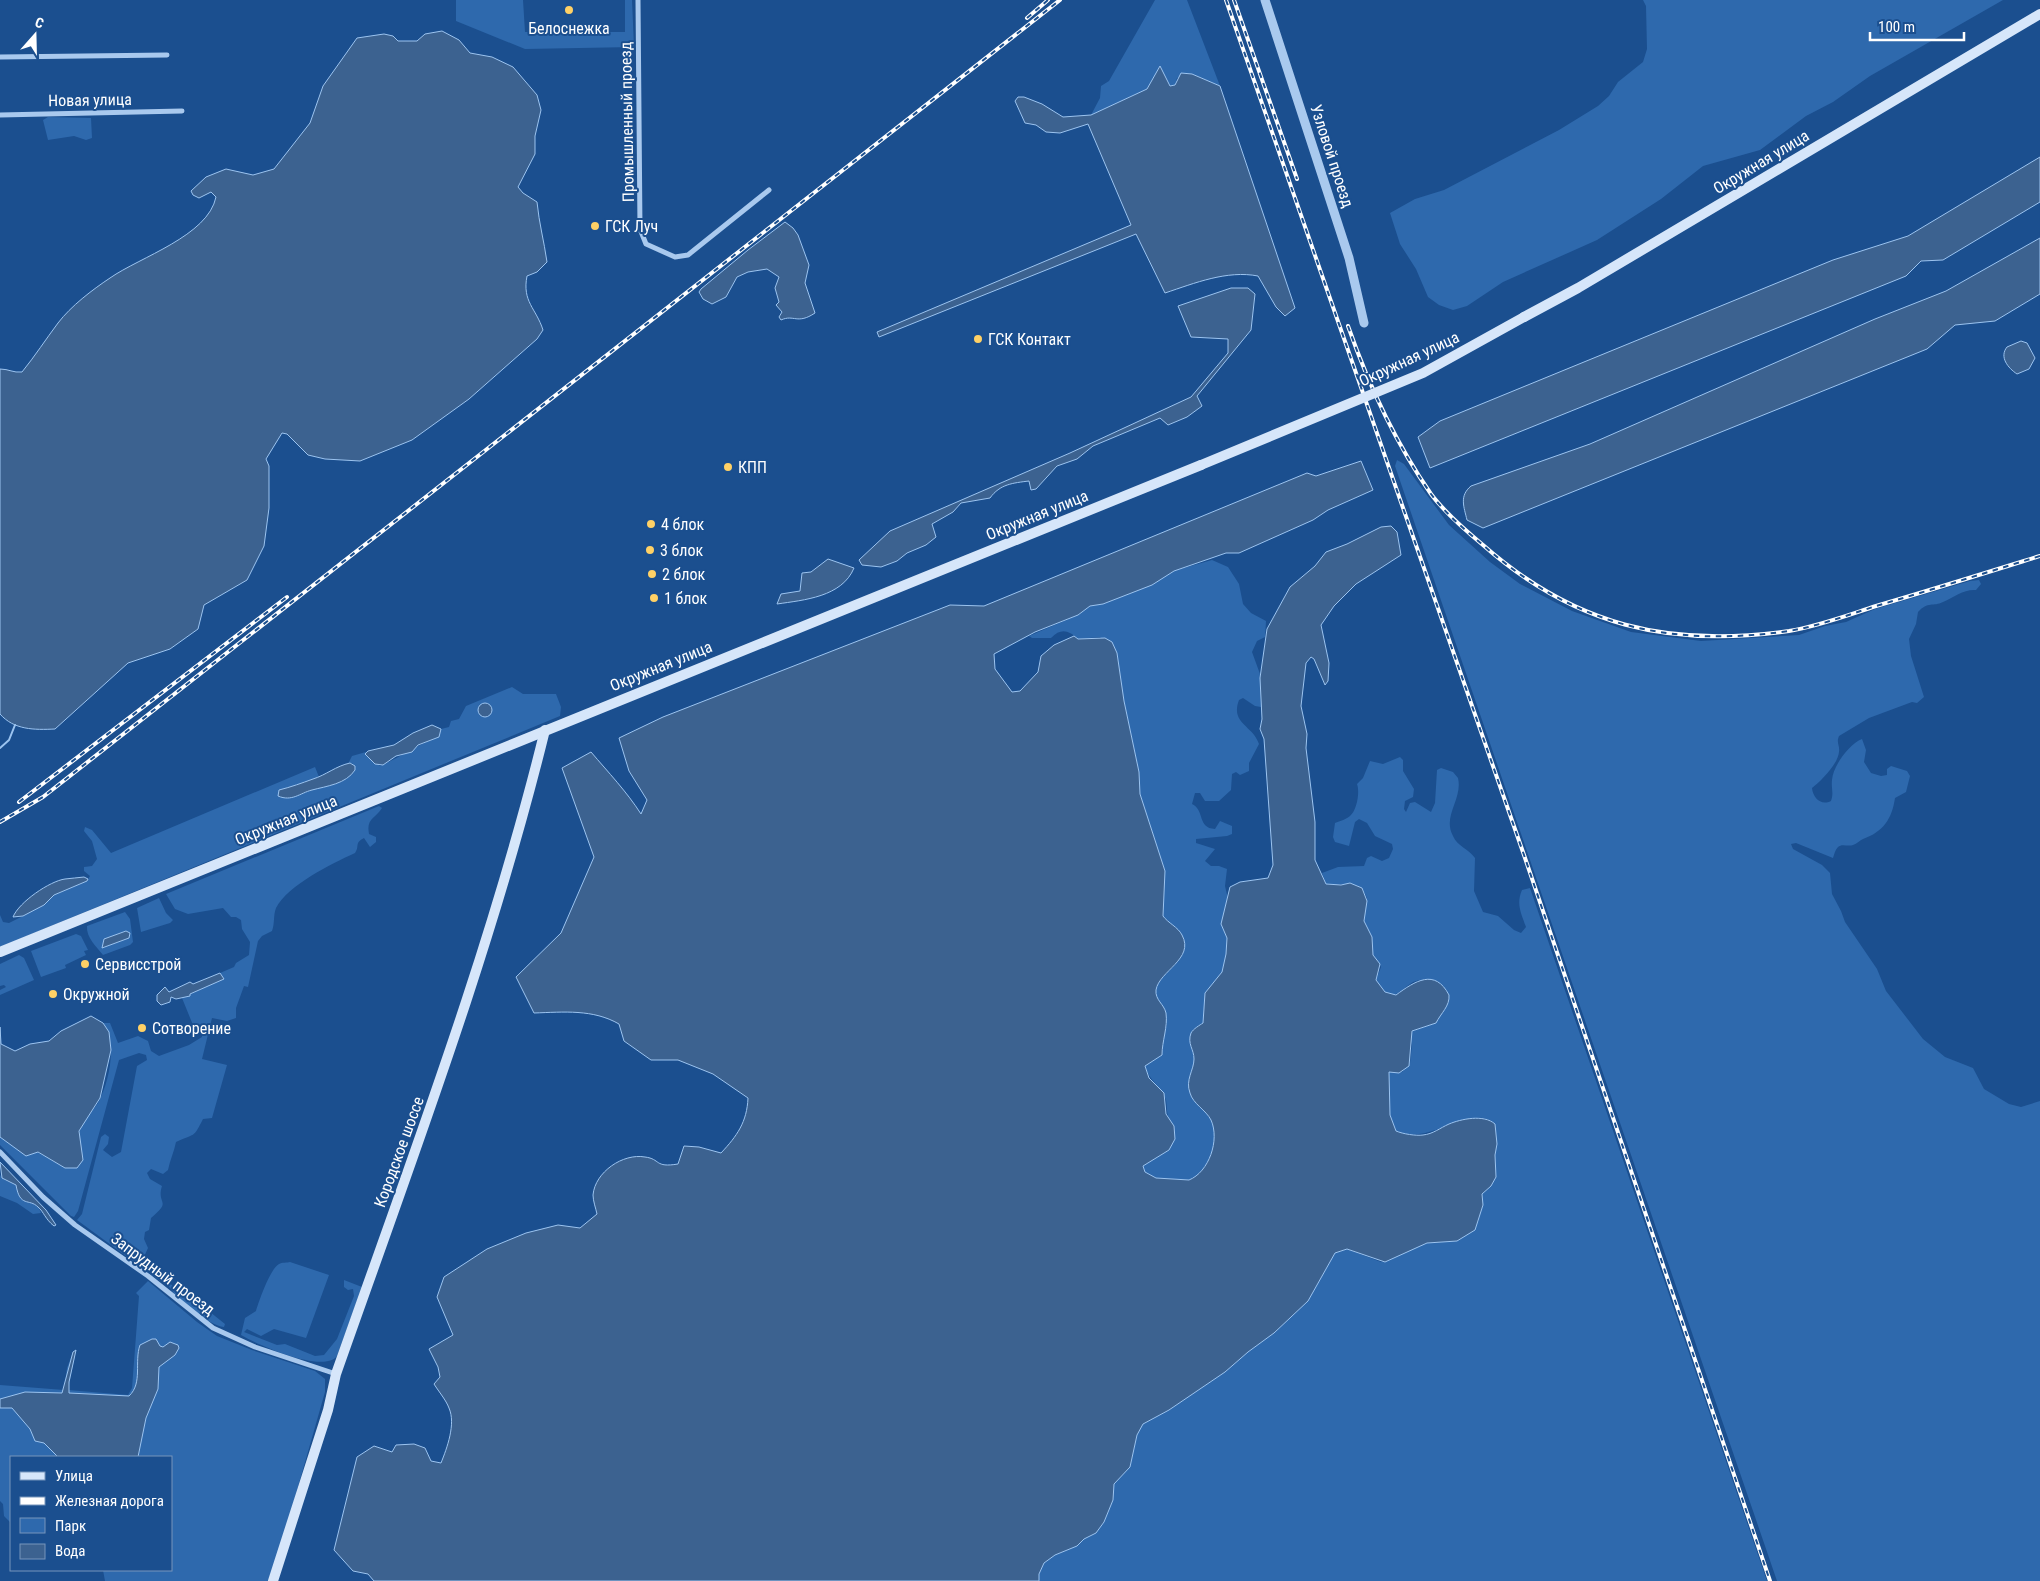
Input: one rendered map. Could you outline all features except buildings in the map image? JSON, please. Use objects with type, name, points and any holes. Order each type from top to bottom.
[{"type":"main road","name":"Окружная улица","points":[[0,952],[1202,465],[1423,373],[1578,288],[2040,14]]},
{"type":"main road","name":"Кородское шоссе","points":[[273,1581],[325,1419],[336,1374],[438,1087],[498,904],[525,811],[545,730]]},
{"type":"street","name":"Промышленный проезд","points":[[638,0],[640,229],[646,244],[675,257],[688,255],[769,190]]},
{"type":"street","name":"Узловой проезд","points":[[1265,0],[1349,258],[1364,323]]},
{"type":"street","points":[[0,57],[166,55]]},
{"type":"street","name":"Новая улица","points":[[0,115],[182,111]]},
{"type":"street","name":"Запрудный проезд","points":[[0,1152],[43,1197],[76,1225],[148,1276],[213,1328],[256,1347],[336,1374]]},
{"type":"green space","points":[[456,0],[523,0],[525,32],[625,32],[625,0],[632,0],[634,47],[525,49],[456,21]]},
{"type":"green space","points":[[1155,0],[1187,0],[1220,86],[1192,74],[1177,78],[1175,85],[1170,86],[1160,67],[1147,89],[1091,115],[1100,98],[1101,86],[1109,81]]},
{"type":"green space","points":[[1643,0],[2003,0],[1870,76],[1833,102],[1806,116],[1760,150],[1703,166],[1661,199],[1597,240],[1503,282],[1467,306],[1453,310],[1439,305],[1428,297],[1416,269],[1400,244],[1390,213],[1415,199],[1444,190],[1559,130],[1598,106],[1609,96],[1618,82],[1643,62],[1647,49],[1646,6]]},
{"type":"green space","points":[[48,117],[91,118],[92,138],[86,140],[74,136],[48,140],[43,120]]},
{"type":"green space","points":[[1397,460],[1404,464],[1449,525],[1490,562],[1520,584],[1572,611],[1631,632],[1701,641],[1799,635],[1825,626],[1846,622],[1875,609],[1979,580],[1981,584],[1976,590],[1963,592],[1939,603],[1928,605],[1918,612],[1916,624],[1909,639],[1911,656],[1924,697],[1917,703],[1912,702],[1869,718],[1839,736],[1839,752],[1836,762],[1812,788],[1818,800],[1821,802],[1831,801],[1832,780],[1835,768],[1847,750],[1862,739],[1866,750],[1864,762],[1871,773],[1881,776],[1887,775],[1887,769],[1891,766],[1907,771],[1910,776],[1906,792],[1895,798],[1892,812],[1885,824],[1876,833],[1854,844],[1840,846],[1833,858],[1796,843],[1791,844],[1793,849],[1822,865],[1830,873],[1832,894],[1845,922],[1877,969],[1886,991],[1923,1039],[1945,1057],[1973,1068],[1984,1089],[2009,1104],[2021,1107],[2040,1101],[2040,1581],[1777,1581],[1395,466]]},
{"type":"green space","points":[[1212,560],[1228,567],[1239,584],[1243,604],[1251,613],[1266,621],[1265,637],[1257,641],[1252,652],[1260,674],[1261,707],[1255,706],[1243,698],[1239,700],[1237,708],[1237,714],[1243,724],[1252,732],[1259,744],[1249,763],[1249,771],[1240,775],[1236,772],[1232,774],[1231,790],[1219,801],[1205,801],[1200,793],[1195,793],[1192,804],[1199,810],[1203,822],[1209,828],[1215,829],[1220,821],[1232,826],[1232,834],[1227,836],[1196,839],[1196,843],[1215,849],[1205,861],[1211,866],[1227,869],[1225,886],[1228,899],[1221,924],[1227,938],[1226,954],[1222,972],[1205,993],[1203,1023],[1191,1033],[1190,1037],[1194,1059],[1189,1079],[1189,1088],[1194,1100],[1211,1120],[1214,1137],[1211,1154],[1207,1163],[1196,1176],[1189,1180],[1156,1178],[1145,1172],[1143,1166],[1169,1150],[1174,1126],[1168,1116],[1166,1100],[1149,1076],[1145,1066],[1162,1055],[1163,1035],[1167,1025],[1157,1000],[1156,991],[1158,984],[1180,959],[1184,952],[1185,944],[1180,932],[1163,916],[1165,871],[1140,794],[1139,772],[1124,701],[1117,653],[1100,637],[1078,639],[1064,631],[1051,638],[1032,638],[1029,636],[1078,615],[1090,606],[1103,604],[1151,585],[1173,571]]},
{"type":"green space","points":[[512,687],[523,694],[556,694],[561,707],[560,716],[0,947],[0,915],[3,922],[9,923],[44,905],[54,895],[87,881],[90,876],[84,871],[84,867],[92,866],[97,859],[92,841],[84,831],[85,827],[92,830],[111,853],[315,767],[319,777],[287,789],[283,798],[293,797],[334,784],[346,779],[355,770],[352,763],[348,764],[352,756],[366,752],[369,758],[380,766],[439,737],[441,729],[449,727],[451,721],[459,719],[466,706]]},
{"type":"green space","points":[[1400,757],[1403,760],[1403,771],[1414,789],[1413,797],[1405,801],[1404,809],[1406,812],[1410,803],[1415,802],[1431,812],[1435,803],[1437,770],[1441,768],[1453,772],[1458,778],[1458,793],[1451,814],[1450,829],[1457,842],[1475,858],[1474,891],[1483,912],[1498,916],[1514,930],[1521,933],[1526,927],[1520,908],[1520,895],[1522,890],[1530,888],[1767,1581],[1039,1581],[1039,1574],[1044,1563],[1055,1555],[1077,1546],[1084,1539],[1096,1533],[1104,1522],[1113,1500],[1114,1484],[1130,1467],[1137,1435],[1143,1424],[1169,1410],[1225,1372],[1274,1333],[1308,1301],[1335,1253],[1347,1249],[1381,1262],[1388,1261],[1414,1247],[1427,1243],[1457,1241],[1478,1222],[1483,1203],[1482,1194],[1491,1186],[1496,1177],[1495,1155],[1497,1144],[1495,1124],[1485,1119],[1474,1118],[1422,1134],[1409,1134],[1396,1131],[1390,1115],[1389,1071],[1402,1072],[1410,1063],[1412,1045],[1410,1036],[1413,1031],[1436,1023],[1446,1006],[1449,995],[1438,983],[1429,980],[1413,982],[1399,993],[1393,995],[1385,992],[1376,980],[1381,967],[1373,955],[1372,937],[1364,921],[1367,898],[1362,888],[1349,884],[1326,884],[1322,873],[1338,867],[1364,866],[1367,858],[1371,856],[1382,861],[1389,858],[1393,849],[1392,844],[1375,836],[1367,823],[1359,819],[1355,822],[1349,846],[1335,842],[1333,837],[1335,823],[1349,817],[1354,810],[1358,796],[1357,784],[1363,778],[1370,761],[1383,764]]},
{"type":"green space","points":[[379,806],[382,808],[370,822],[368,829],[369,834],[376,837],[376,842],[370,847],[364,838],[358,843],[355,853],[311,876],[282,899],[276,908],[272,931],[262,936],[258,941],[248,987],[244,986],[236,1008],[236,1018],[227,1021],[212,1018],[202,1059],[227,1065],[212,1118],[203,1119],[193,1135],[176,1142],[168,1170],[163,1174],[151,1169],[147,1173],[150,1179],[162,1186],[161,1196],[163,1205],[151,1218],[149,1230],[145,1232],[144,1239],[148,1248],[142,1261],[166,1279],[160,1281],[77,1220],[82,1214],[101,1137],[105,1134],[109,1137],[108,1144],[103,1150],[112,1157],[121,1152],[137,1066],[147,1060],[146,1055],[139,1053],[119,1060],[78,1211],[74,1217],[0,1145],[0,1137],[25,1154],[37,1152],[65,1168],[80,1164],[82,1156],[79,1139],[80,1130],[99,1101],[109,1072],[110,1041],[103,1023],[110,1023],[118,1043],[138,1036],[148,1041],[151,1051],[159,1056],[189,1045],[202,1037],[202,1034],[195,1030],[182,998],[223,979],[220,973],[234,967],[236,963],[249,955],[250,942],[242,929],[241,920],[231,917],[223,908],[188,914],[175,909],[166,894]]},
{"type":"green space","points":[[159,898],[166,913],[173,920],[170,923],[141,932],[137,908]]},
{"type":"green space","points":[[125,912],[130,919],[133,942],[130,945],[103,955],[90,938],[87,926]],"holes":[[[126,931],[130,934],[129,938],[102,948],[104,939]]]},
{"type":"green space","points":[[76,934],[81,936],[88,950],[84,951],[86,955],[65,965],[66,968],[41,977],[31,951]]},
{"type":"green space","points":[[19,955],[24,958],[34,980],[0,995],[0,990],[6,987],[4,985],[0,986],[0,964]]},
{"type":"green space","points":[[0,1175],[5,1180],[16,1185],[19,1195],[38,1206],[41,1213],[33,1214],[17,1203],[0,1196]]},
{"type":"green space","points":[[290,1262],[329,1275],[306,1338],[274,1329],[261,1336],[247,1329],[244,1332],[277,1345],[285,1344],[315,1356],[324,1355],[337,1339],[354,1296],[353,1289],[348,1290],[344,1287],[344,1280],[362,1287],[337,1356],[330,1361],[318,1362],[290,1356],[241,1335],[245,1318],[256,1311],[272,1272],[279,1264]]},
{"type":"green space","points":[[148,1281],[197,1322],[217,1336],[315,1371],[325,1379],[325,1392],[284,1536],[268,1581],[105,1581],[103,1571],[172,1571],[172,1456],[10,1456],[10,1522],[4,1516],[3,1504],[0,1501],[0,1385],[64,1390],[67,1368],[73,1352],[76,1350],[68,1390],[128,1395],[132,1388],[139,1296],[136,1293]]},
{"type":"green space","points":[[167,1281],[199,1308],[210,1312],[225,1324],[224,1327],[209,1321],[191,1309],[169,1287]]},
{"type":"water","points":[[442,31],[459,40],[470,53],[492,57],[513,67],[537,95],[541,110],[535,136],[535,154],[518,187],[523,193],[537,202],[547,262],[537,272],[527,276],[526,292],[543,330],[537,339],[469,399],[412,440],[360,461],[325,459],[308,455],[287,434],[282,433],[266,459],[269,466],[269,508],[264,546],[247,580],[204,605],[198,629],[170,649],[128,663],[55,729],[32,729],[12,723],[0,714],[0,369],[22,372],[58,323],[82,299],[110,278],[171,244],[200,223],[210,211],[216,197],[211,192],[199,198],[193,195],[191,191],[206,177],[226,169],[253,175],[274,169],[310,123],[323,86],[357,38],[384,34],[393,36],[398,41],[417,41],[425,34]]},
{"type":"water","points":[[1160,66],[1170,86],[1175,85],[1181,73],[1192,74],[1220,86],[1295,308],[1285,316],[1276,307],[1258,276],[1235,275],[1211,278],[1165,293],[1136,234],[879,337],[877,332],[1131,225],[1088,124],[1060,133],[1046,132],[1036,125],[1025,123],[1015,101],[1018,97],[1024,97],[1042,104],[1063,117],[1091,115],[1147,89]]},
{"type":"water","points":[[2040,157],[2040,202],[1943,260],[1921,261],[1906,276],[1430,468],[1418,437],[1440,421],[1833,260],[1908,236]]},
{"type":"water","points":[[785,222],[798,235],[809,265],[805,283],[815,313],[800,319],[785,318],[781,320],[779,317],[782,312],[776,305],[779,302],[775,288],[779,277],[767,269],[748,272],[737,277],[726,297],[712,304],[703,299],[699,292],[701,289]]},
{"type":"water","points":[[2040,238],[2040,294],[1995,321],[1955,325],[1927,349],[1483,528],[1467,520],[1464,498],[1471,486],[1590,444],[1875,319],[1946,291]]},
{"type":"water","points":[[1231,288],[1248,288],[1255,294],[1251,330],[1197,396],[1202,406],[1187,417],[1168,425],[1160,418],[1093,446],[1077,459],[1057,466],[1036,489],[1031,490],[1029,481],[1007,485],[994,493],[990,498],[961,503],[953,512],[932,524],[936,537],[926,545],[907,553],[897,561],[881,567],[862,565],[859,560],[890,531],[1070,453],[1191,397],[1228,353],[1228,339],[1191,337],[1178,306]]},
{"type":"water","points":[[2021,341],[2027,343],[2035,358],[2029,369],[2017,374],[2008,365],[2004,355],[2007,347]]},
{"type":"water","points":[[1361,461],[1373,490],[1328,510],[1313,520],[1239,553],[1226,553],[1174,571],[1152,585],[1103,604],[1090,606],[1078,615],[1035,632],[994,654],[995,669],[1012,692],[1020,691],[1038,672],[1041,656],[1054,645],[1074,636],[1078,639],[1105,638],[1112,642],[1117,653],[1124,701],[1139,772],[1140,794],[1165,871],[1163,916],[1176,927],[1185,943],[1184,951],[1180,958],[1163,977],[1156,990],[1157,997],[1166,1013],[1162,1055],[1145,1066],[1149,1078],[1164,1093],[1166,1114],[1174,1126],[1175,1139],[1169,1150],[1143,1166],[1145,1172],[1156,1178],[1189,1180],[1196,1176],[1207,1163],[1211,1154],[1214,1137],[1211,1120],[1194,1100],[1189,1088],[1189,1079],[1194,1059],[1190,1043],[1191,1033],[1203,1023],[1205,993],[1222,972],[1227,938],[1221,924],[1230,887],[1240,882],[1268,878],[1273,865],[1264,739],[1260,729],[1262,719],[1260,678],[1267,629],[1290,587],[1315,566],[1326,552],[1381,527],[1391,526],[1397,532],[1401,555],[1356,584],[1334,606],[1321,625],[1329,663],[1328,681],[1325,685],[1314,659],[1311,657],[1306,663],[1301,706],[1307,734],[1306,748],[1315,822],[1315,860],[1326,884],[1341,885],[1350,883],[1362,888],[1367,901],[1364,921],[1372,937],[1373,955],[1380,964],[1376,980],[1385,992],[1396,995],[1410,985],[1431,979],[1443,987],[1449,995],[1447,1006],[1436,1023],[1412,1031],[1409,1066],[1399,1073],[1389,1072],[1390,1115],[1396,1131],[1413,1135],[1430,1133],[1449,1124],[1466,1119],[1485,1119],[1495,1124],[1497,1144],[1495,1155],[1496,1177],[1491,1186],[1482,1194],[1483,1205],[1475,1230],[1457,1241],[1427,1243],[1385,1262],[1347,1249],[1335,1253],[1308,1301],[1274,1333],[1225,1372],[1169,1410],[1143,1424],[1137,1435],[1130,1467],[1114,1484],[1113,1500],[1104,1522],[1096,1533],[1084,1539],[1077,1546],[1055,1555],[1044,1563],[1039,1574],[1039,1581],[374,1581],[368,1574],[353,1571],[334,1550],[357,1457],[374,1446],[392,1452],[396,1445],[414,1444],[425,1448],[431,1461],[441,1463],[448,1443],[452,1421],[451,1414],[446,1402],[434,1384],[440,1377],[438,1367],[429,1349],[453,1335],[437,1297],[444,1277],[487,1249],[526,1233],[558,1225],[580,1228],[597,1214],[593,1195],[599,1179],[619,1161],[628,1158],[645,1157],[665,1165],[678,1164],[684,1146],[699,1147],[721,1153],[732,1141],[746,1114],[748,1098],[713,1074],[678,1060],[651,1060],[624,1041],[619,1024],[609,1019],[578,1012],[534,1013],[516,977],[561,933],[594,857],[562,768],[591,752],[624,790],[641,814],[647,800],[629,771],[619,738],[663,717],[950,605],[984,606],[1307,473],[1316,476]]},
{"type":"water","points":[[828,559],[854,568],[841,585],[821,595],[777,604],[781,594],[800,591],[802,573],[811,572]]},
{"type":"water","points":[[482,703],[488,703],[492,710],[488,717],[482,717],[478,713],[478,707]]},
{"type":"water","points":[[432,725],[441,729],[439,737],[418,745],[412,752],[396,756],[383,765],[375,764],[365,754],[368,751],[394,745],[413,733]]},
{"type":"water","points":[[350,763],[355,766],[355,770],[341,781],[292,798],[278,796],[279,790],[318,777]]},
{"type":"water","points":[[84,877],[88,879],[87,881],[54,895],[44,905],[23,916],[13,917],[16,911],[28,899],[51,884],[67,879]]},
{"type":"water","points":[[126,931],[130,933],[129,938],[102,948],[104,939]]},
{"type":"water","points":[[220,973],[224,979],[190,994],[190,996],[176,999],[171,997],[170,1002],[161,1005],[157,1001],[157,995],[165,987],[169,992],[190,982],[193,984]]},
{"type":"water","points":[[91,1016],[103,1023],[109,1032],[111,1050],[100,1098],[79,1131],[83,1160],[77,1168],[65,1168],[38,1152],[26,1156],[0,1137],[0,1027],[1,1044],[15,1051],[30,1044],[49,1041],[61,1031]]},
{"type":"water","points":[[0,1162],[46,1210],[56,1225],[54,1226],[51,1223],[35,1204],[22,1200],[16,1185],[2,1178]]},
{"type":"water","points":[[156,1339],[160,1346],[163,1347],[170,1342],[178,1345],[179,1348],[175,1355],[159,1367],[158,1389],[146,1418],[138,1456],[57,1456],[44,1443],[35,1441],[30,1429],[12,1408],[0,1408],[0,1399],[25,1392],[62,1393],[73,1352],[76,1350],[69,1382],[69,1393],[129,1396],[136,1385],[140,1345]]},
{"type":"waterway","points":[[0,748],[9,740],[15,725]]},
{"type":"railway","points":[[1027,18],[1048,0]]},
{"type":"railway","points":[[0,822],[43,797],[1060,0]]},
{"type":"railway","points":[[1226,0],[1524,855],[1770,1581]]},
{"type":"railway","points":[[1234,0],[1297,179]]},
{"type":"railway","points":[[1348,326],[1374,392],[1394,434],[1418,474],[1442,508],[1518,573],[1553,595],[1589,612],[1626,625],[1664,633],[1704,636],[1745,636],[1789,631],[1822,623],[2040,556]]},
{"type":"railway","points":[[19,802],[287,597]]},
{"type":"place","name":"Белоснежка","points":[[569,10]]},
{"type":"place","name":"ГСК Луч","points":[[595,226]]},
{"type":"place","name":"ГСК Контакт","points":[[978,339]]},
{"type":"place","name":"КПП","points":[[728,467]]},
{"type":"place","name":"4 блок","points":[[651,524]]},
{"type":"place","name":"3 блок","points":[[650,550]]},
{"type":"place","name":"2 блок","points":[[652,574]]},
{"type":"place","name":"1 блок","points":[[654,598]]},
{"type":"place","name":"Сервисстрой","points":[[85,964]]},
{"type":"place","name":"Окружной","points":[[53,994]]},
{"type":"place","name":"Сотворение","points":[[142,1028]]}]
